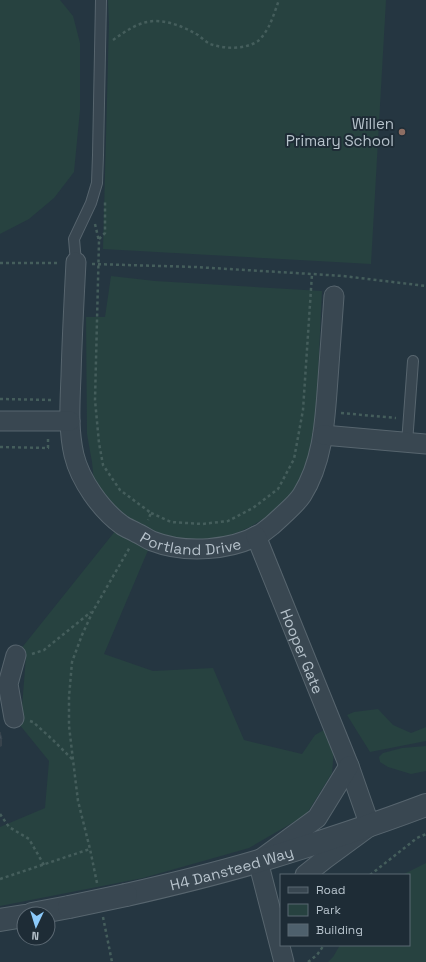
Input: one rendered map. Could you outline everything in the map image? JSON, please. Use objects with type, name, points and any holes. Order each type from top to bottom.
[{"type":"street","name":"Portland Drive","points":[[76,262],[70,400],[70,421],[74,456],[87,486],[112,517],[123,526],[152,541],[168,546],[210,549],[239,543],[256,536],[272,526],[302,495],[316,466],[323,435],[334,296]]},
{"type":"street","points":[[0,421],[70,421]]},
{"type":"street","points":[[323,435],[426,444]]},
{"type":"street","name":"Hooper Gate","points":[[256,536],[349,766],[370,826]]},
{"type":"street","points":[[14,718],[4,684],[16,655]]},
{"type":"street","points":[[280,933],[277,911],[258,861],[317,818],[349,766]]},
{"type":"street","name":"H4 Dansteed Way","points":[[56,909],[186,881],[258,861],[370,826],[426,806]]},
{"type":"street","points":[[306,874],[370,826]]},
{"type":"street","points":[[0,920],[16,917]]},
{"type":"street","points":[[282,946],[284,962]]},
{"type":"lane","points":[[76,262],[74,239],[91,203],[96,183],[98,155],[101,0]]},
{"type":"lane","points":[[407,443],[413,361]]},
{"type":"path","points":[[100,50],[132,27],[153,21],[163,21],[174,24],[197,35],[210,44],[228,48],[244,47],[258,40],[269,26],[279,0]]},
{"type":"path","points":[[91,203],[99,241],[95,400],[99,443],[103,465],[120,490],[151,513],[171,522],[202,524],[228,521],[253,508],[278,488],[294,459],[303,410],[312,274]]},
{"type":"path","points":[[0,263],[76,262],[195,267],[343,276],[426,286]]},
{"type":"path","points":[[0,399],[95,400]]},
{"type":"path","points":[[325,412],[408,419]]},
{"type":"path","points":[[98,889],[78,801],[72,760],[69,697],[72,662],[93,611],[134,540],[140,534],[151,513]]},
{"type":"path","points":[[16,655],[26,656],[44,650],[93,611]]},
{"type":"path","points":[[14,718],[33,722],[72,760]]},
{"type":"path","points":[[0,814],[9,826],[29,839],[44,865]]},
{"type":"path","points":[[371,874],[417,838],[426,834]]},
{"type":"path","points":[[0,879],[90,849]]},
{"type":"path","points":[[102,911],[112,962]]},
{"type":"path","points":[[308,962],[317,955],[323,946]]},
{"type":"green space","points":[[0,0],[60,0],[73,16],[80,43],[80,110],[74,172],[54,198],[29,219],[0,234]]},
{"type":"green space","points":[[108,0],[386,0],[371,264],[103,249],[109,23]]},
{"type":"green space","points":[[111,276],[155,281],[322,291],[315,423],[309,457],[304,475],[289,497],[273,513],[250,527],[227,537],[196,542],[148,532],[118,512],[94,482],[87,434],[86,317],[105,317]]},
{"type":"green space","points":[[116,530],[149,548],[104,654],[153,671],[213,668],[244,740],[302,754],[315,735],[324,730],[334,750],[332,773],[306,815],[249,848],[143,878],[0,906],[0,827],[45,808],[49,761],[19,724],[21,720],[26,656],[16,655]]},
{"type":"green space","points":[[378,709],[393,725],[411,733],[426,727],[426,741],[370,752],[347,715],[354,712]]},
{"type":"green space","points":[[426,746],[426,771],[411,774],[388,767],[380,762],[379,757],[383,753],[402,748]]},
{"type":"green space","points":[[426,863],[426,962],[328,962],[339,946],[410,946],[410,874],[404,874]]},
{"type":"place","name":"Willen Primary School","points":[[402,132]]}]
